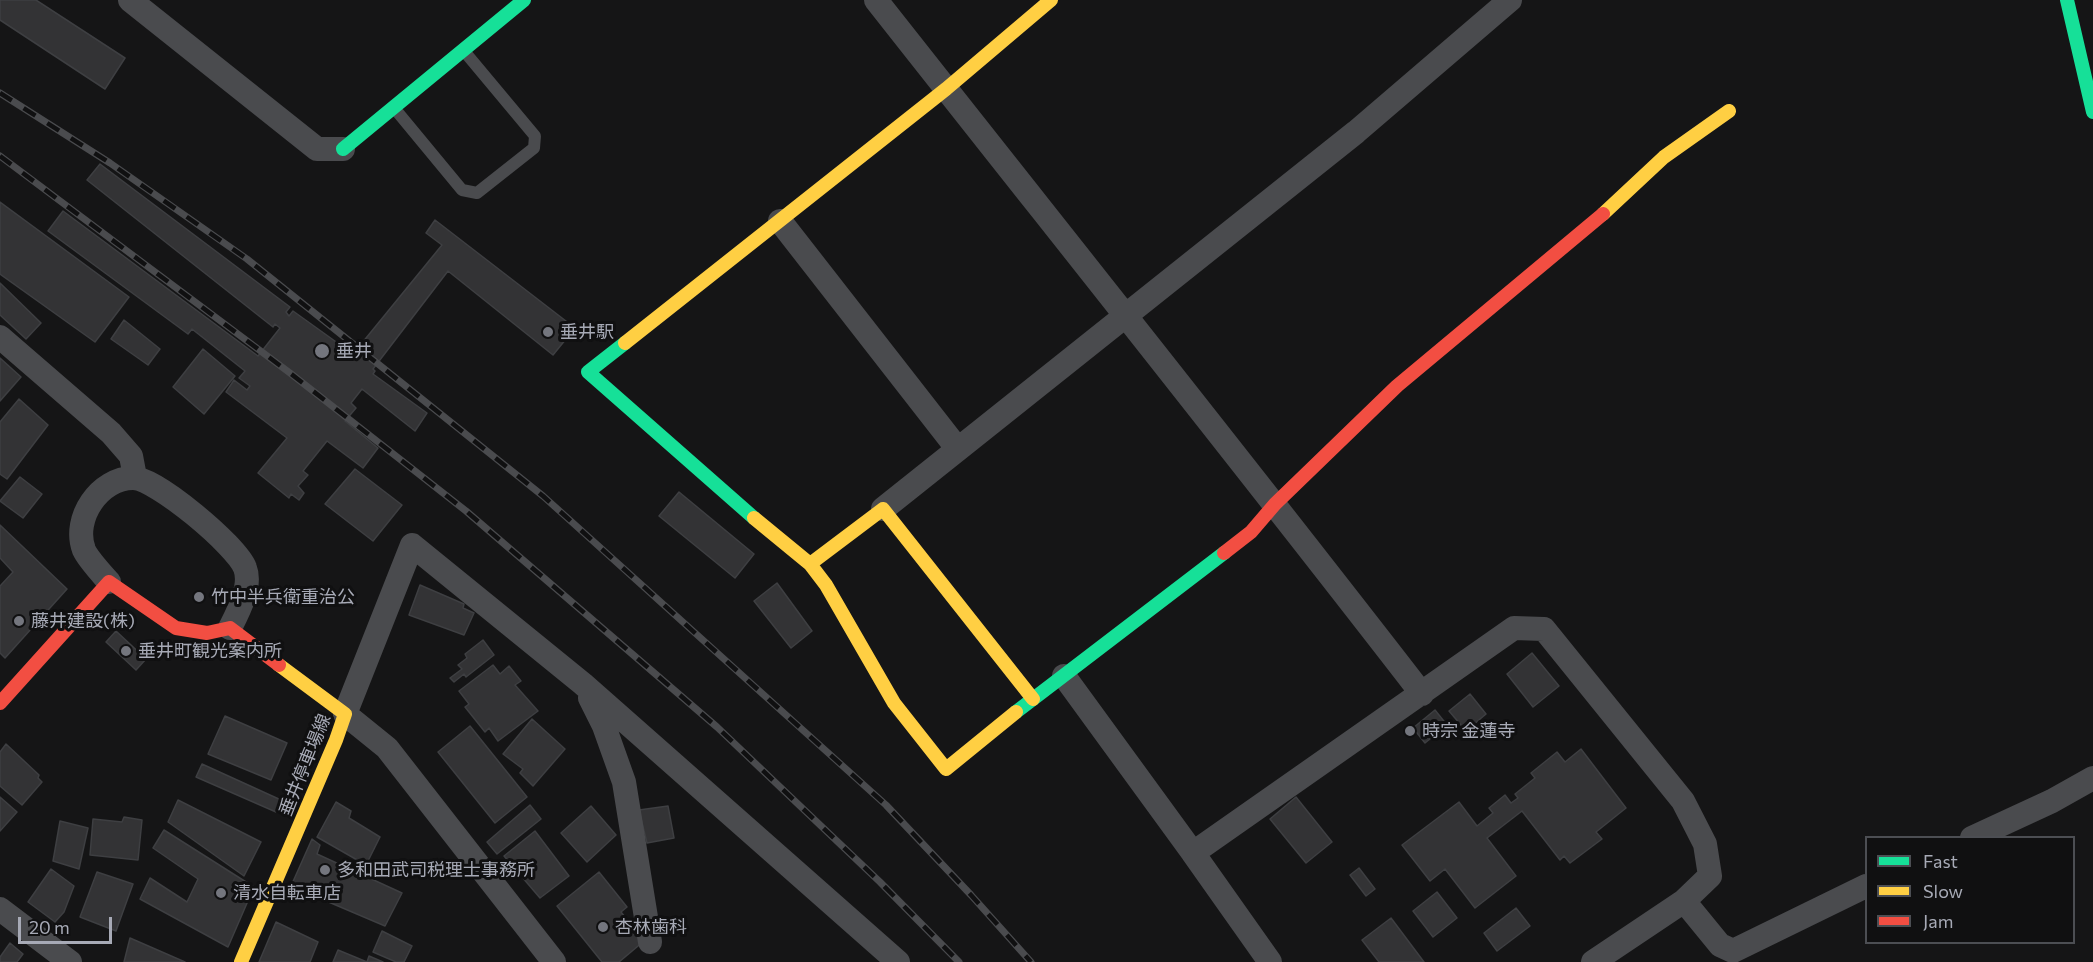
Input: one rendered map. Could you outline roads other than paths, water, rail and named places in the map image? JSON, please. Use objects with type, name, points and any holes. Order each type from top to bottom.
[{"type":"main road","points":[[343,149],[524,0]]},
{"type":"main road","points":[[1051,0],[946,89],[588,372],[720,490],[810,564],[826,585],[894,703],[946,769],[1032,699],[1251,532],[1275,504],[1397,386],[1610,208],[1664,157],[1729,111]]},
{"type":"main road","points":[[2067,0],[2093,111]]},
{"type":"main road","points":[[810,564],[883,509],[1032,699]]},
{"type":"main road","points":[[0,703],[109,582],[176,628],[207,633],[230,628]]},
{"type":"main road","name":"垂井停車場線","points":[[230,628],[345,714],[241,962]]},
{"type":"street","points":[[876,0],[1275,504],[1422,694]]},
{"type":"street","points":[[883,509],[1356,132],[1510,0]]},
{"type":"street","points":[[146,4],[317,149],[343,149]]},
{"type":"street","points":[[780,221],[957,448]]},
{"type":"street","points":[[0,337],[111,433],[131,456],[135,477]]},
{"type":"street","points":[[109,582],[84,550],[82,525],[90,502],[110,484],[135,477],[168,493],[229,544],[246,569],[244,598],[230,628]]},
{"type":"street","points":[[554,962],[387,748],[345,714],[412,545],[583,684],[898,962]]},
{"type":"street","points":[[1193,853],[1514,628],[1544,629],[1683,801],[1705,844],[1710,876],[1684,901],[1605,959]]},
{"type":"street","points":[[1064,676],[1269,962]]},
{"type":"street","points":[[583,684],[604,726],[624,782],[650,942]]},
{"type":"street","points":[[1974,836],[2052,801],[2093,778]]},
{"type":"street","points":[[1684,901],[1720,945],[1733,951],[1865,886]]},
{"type":"street","points":[[0,909],[70,962]]},
{"type":"lane","points":[[393,107],[462,190],[477,193],[534,148],[535,136],[463,50]]},
{"type":"railway","points":[[0,93],[110,163],[247,259],[543,496],[886,805],[1031,962]]},
{"type":"railway","points":[[0,156],[290,373],[466,511],[717,727],[880,882],[959,962]]},
{"type":"place","name":"垂井駅","points":[[548,332]]},
{"type":"place","name":"垂井","points":[[322,351]]},
{"type":"place","name":"竹中半兵衛重治公","points":[[199,597]]},
{"type":"place","name":"藤井建設(株)","points":[[19,621]]},
{"type":"place","name":"垂井町観光案内所","points":[[126,651]]},
{"type":"place","name":"時宗 金蓮寺","points":[[1410,731]]},
{"type":"place","name":"多和田武司税理士事務所","points":[[325,870]]},
{"type":"place","name":"清水自転車店","points":[[221,893]]},
{"type":"place","name":"杏林歯科","points":[[603,927]]}]
